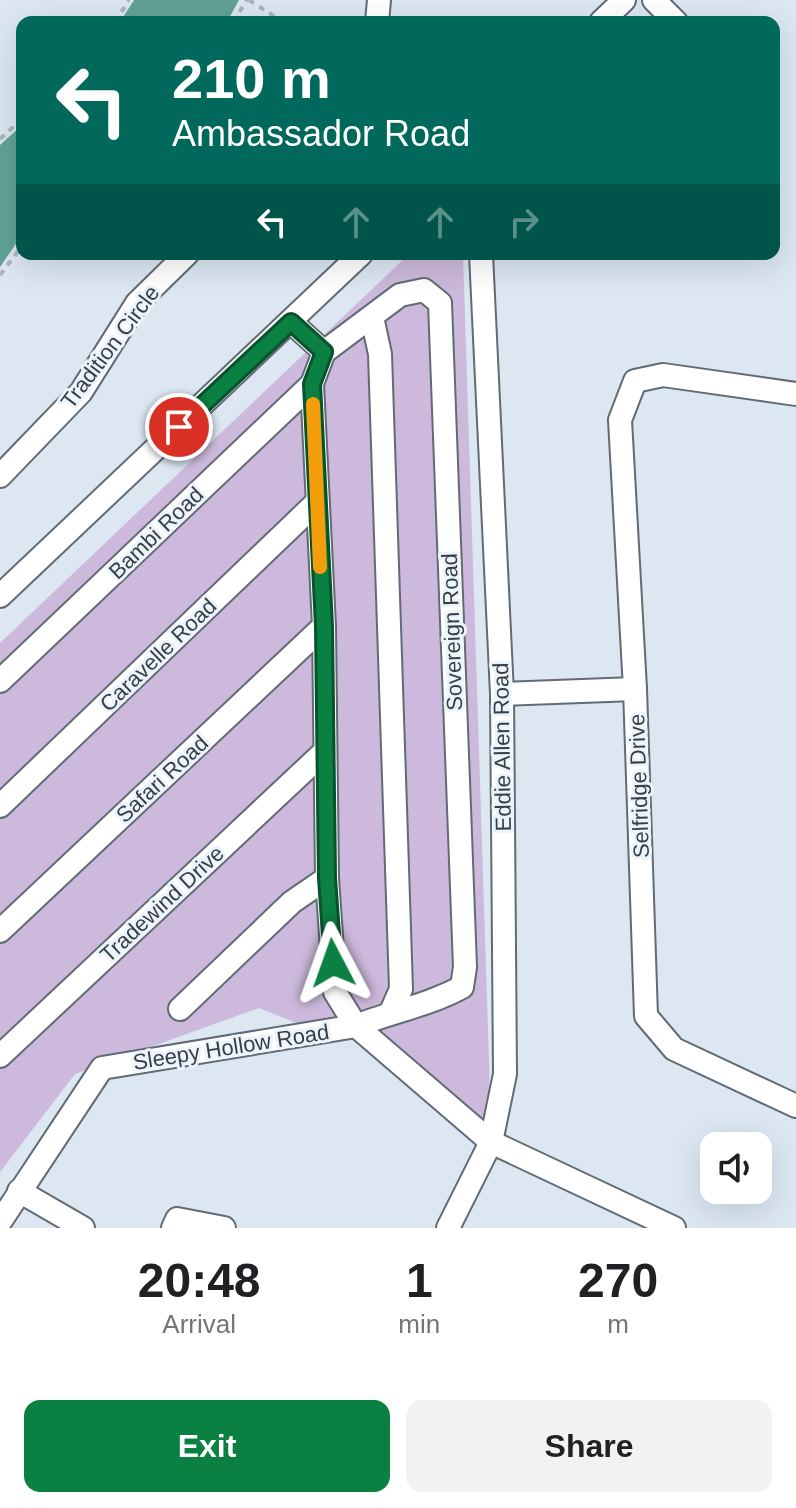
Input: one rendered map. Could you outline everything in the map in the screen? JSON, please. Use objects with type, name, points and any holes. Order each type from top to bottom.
[{"type":"street","points":[[607,16],[624,0]]},
{"type":"street","points":[[654,0],[670,16]]},
{"type":"street","name":"Tradition Circle","points":[[0,476],[81,392],[137,303],[181,260]]},
{"type":"street","points":[[0,596],[355,260]]},
{"type":"street","name":"Eddie Allen Road","points":[[448,1228],[491,1142],[505,1074],[502,694],[481,260]]},
{"type":"street","name":"Sovereign Road","points":[[324,352],[400,295],[424,290],[440,303],[465,967],[462,987],[442,997],[356,1026]]},
{"type":"street","points":[[372,317],[380,354],[401,973],[401,989],[391,1012]]},
{"type":"street","points":[[291,322],[324,352],[312,384],[324,626],[327,878],[335,992],[356,1026]]},
{"type":"street","name":"Selfridge Drive","points":[[796,394],[663,375],[635,381],[620,420],[635,689],[646,1016],[674,1049],[796,1106]]},
{"type":"street","name":"Bambi Road","points":[[0,681],[312,384]]},
{"type":"street","name":"Caravelle Road","points":[[0,806],[316,503]]},
{"type":"street","name":"Safari Road","points":[[0,931],[324,626]]},
{"type":"street","points":[[502,694],[635,689]]},
{"type":"street","name":"Tradewind Drive","points":[[0,1056],[324,752]]},
{"type":"street","points":[[180,1009],[292,902],[327,878]]},
{"type":"street","name":"Sleepy Hollow Road","points":[[0,1222],[102,1068],[356,1026],[491,1142],[674,1228]]},
{"type":"street","points":[[19,1191],[83,1228]]},
{"type":"street","points":[[173,1228],[177,1219],[224,1228]]},
{"type":"path","points":[[248,0],[273,16]]},
{"type":"path","points":[[0,139],[16,124]]},
{"type":"path","points":[[0,275],[16,254]]},
{"type":"shaded area","points":[[134,0],[239,0],[230,16],[124,16]]},
{"type":"shaded area","points":[[16,130],[16,244],[0,267],[0,145]]},
{"type":"shaded area","points":[[403,260],[463,260],[490,1093],[485,1121],[364,1017],[355,1015],[299,1024],[259,1008],[75,1074],[0,1172],[0,643]]},
{"type":"slow traffic","points":[[313,404],[320,567]]},
{"type":"route","points":[[179,427],[291,322],[324,352],[312,384],[324,626],[327,878],[333,963]]}]
